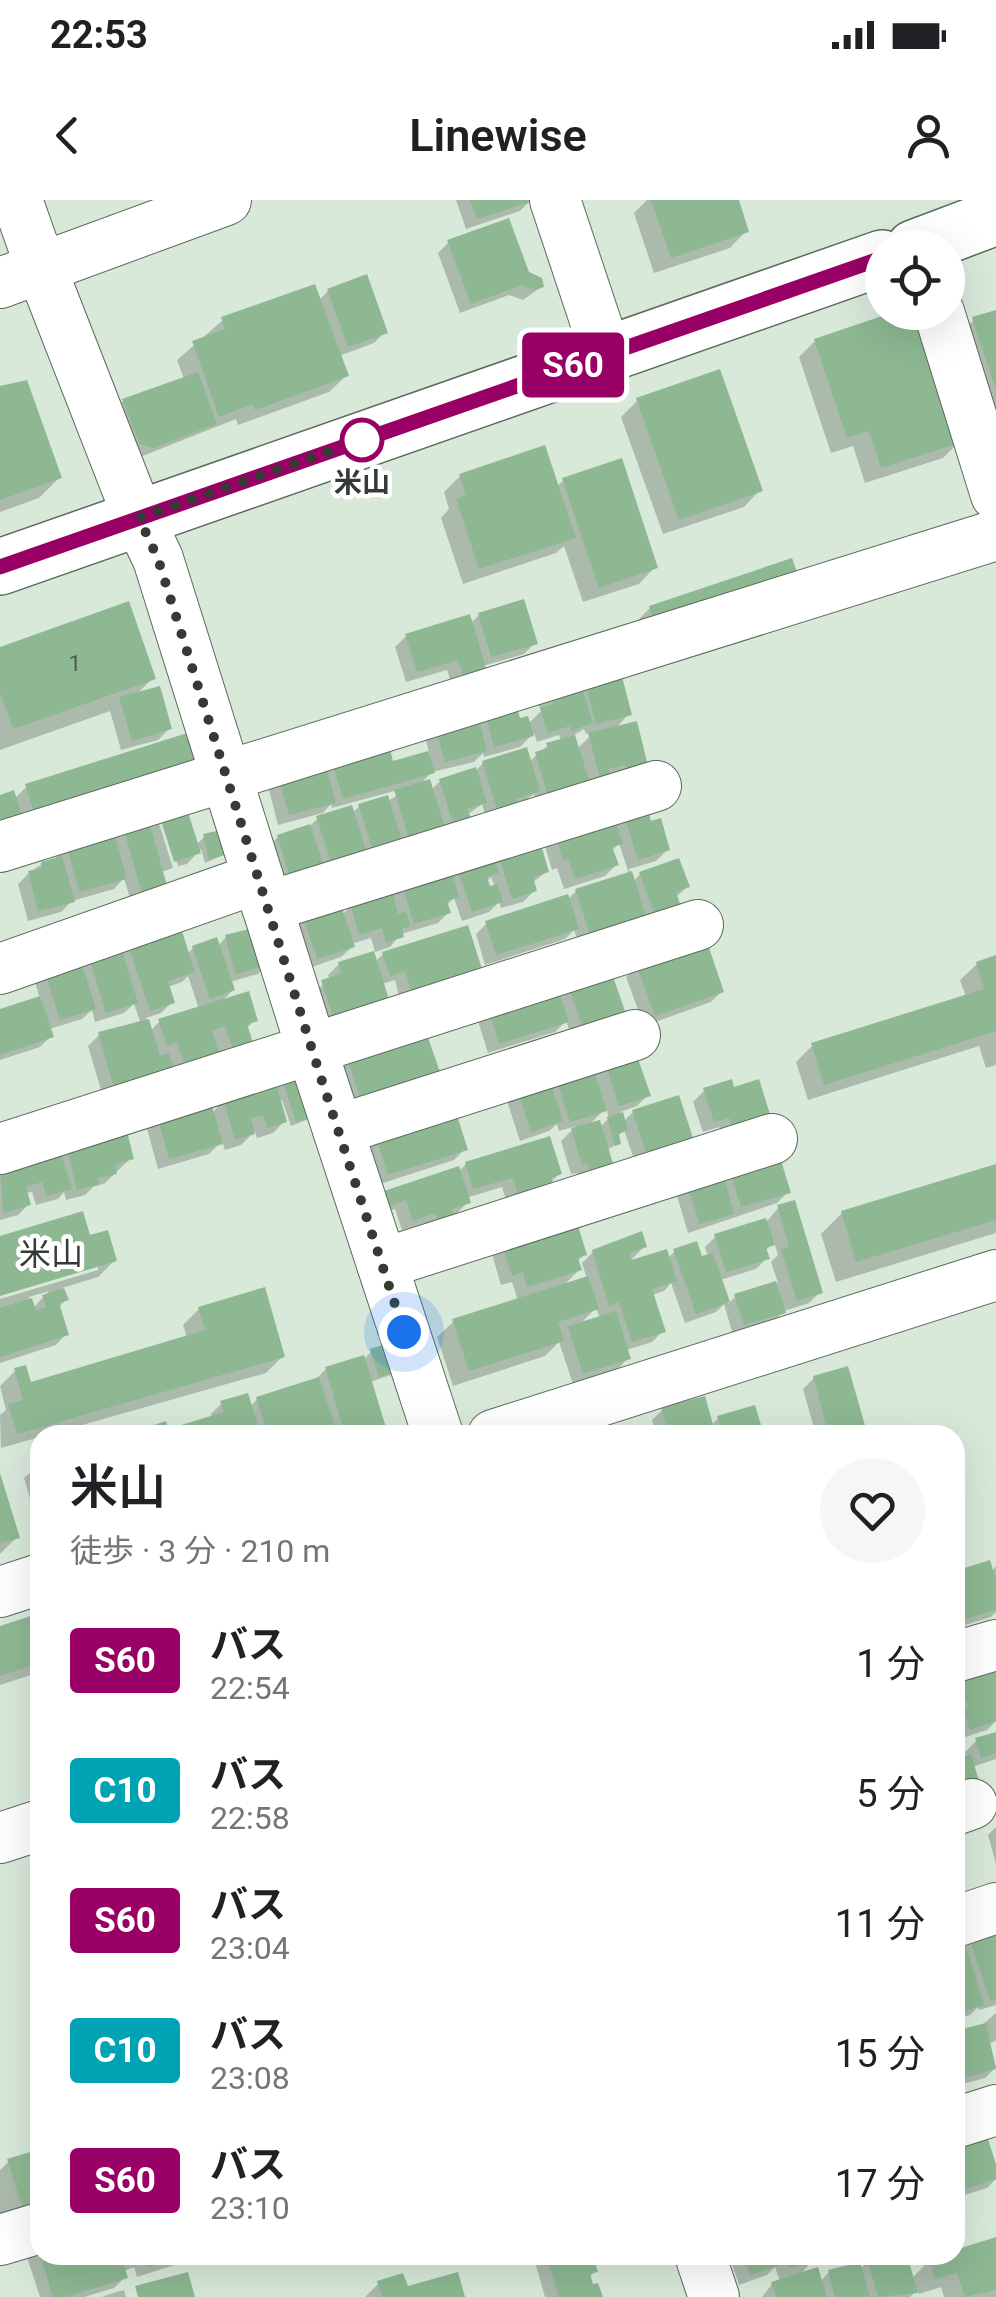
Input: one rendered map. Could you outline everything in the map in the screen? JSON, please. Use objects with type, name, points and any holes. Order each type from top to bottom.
[{"type":"main road","points":[[961,230],[996,217]]},
{"type":"main road","points":[[0,568],[865,265]]},
{"type":"street","points":[[18,200],[20,276],[158,559],[435,1425]]},
{"type":"street","points":[[20,276],[226,200]]},
{"type":"street","points":[[555,200],[606,353]]},
{"type":"street","points":[[945,330],[996,495]]},
{"type":"street","points":[[0,847],[996,535]]},
{"type":"street","points":[[0,969],[263,892],[656,786]]},
{"type":"street","points":[[0,1149],[698,925]]},
{"type":"street","points":[[338,1130],[635,1035]]},
{"type":"street","points":[[382,1264],[772,1139]]},
{"type":"street","points":[[524,1425],[996,1275]]},
{"type":"street","points":[[0,1592],[30,1582]]},
{"type":"street","points":[[965,1655],[996,1645]]},
{"type":"street","points":[[0,1838],[30,1828]]},
{"type":"street","points":[[965,1919],[996,1908]]},
{"type":"street","points":[[965,2119],[996,2110]]},
{"type":"street","points":[[0,2240],[30,2231]]},
{"type":"street","points":[[703,2265],[714,2297]]},
{"type":"building","points":[[470,200],[533,200],[533,201],[477,219]]},
{"type":"building","points":[[651,200],[739,200],[749,232],[671,258]]},
{"type":"building","points":[[509,218],[529,272],[542,278],[544,287],[535,290],[522,285],[471,304],[447,240]]},
{"type":"building","points":[[367,274],[388,333],[348,347],[327,289]]},
{"type":"building","points":[[315,284],[349,376],[255,410],[252,404],[219,417],[192,341],[225,329],[221,317]]},
{"type":"building","points":[[996,310],[996,386],[995,387],[972,317]]},
{"type":"building","points":[[865,322],[865,330],[926,330],[962,442],[881,468],[869,431],[847,438],[814,339]]},
{"type":"building","points":[[720,369],[763,491],[679,520],[636,398]]},
{"type":"building","points":[[198,372],[217,424],[153,448],[140,444],[122,399]]},
{"type":"building","points":[[27,380],[62,478],[0,500],[0,386]]},
{"type":"building","points":[[545,445],[576,538],[479,569],[456,499],[466,495],[459,474]]},
{"type":"building","points":[[622,458],[658,568],[599,588],[562,478]]},
{"type":"building","points":[[792,558],[799,578],[655,625],[649,606]]},
{"type":"building","points":[[524,599],[538,644],[491,657],[478,613]]},
{"type":"building","points":[[129,601],[156,679],[13,729],[0,692],[0,647]]},
{"type":"building","points":[[470,614],[488,675],[465,682],[458,660],[417,672],[405,634]]},
{"type":"building","points":[[619,665],[632,715],[596,724],[583,675]]},
{"type":"building","points":[[579,679],[593,723],[571,731],[570,726],[548,733],[540,708],[553,704],[548,690]]},
{"type":"building","points":[[160,686],[172,729],[132,741],[119,697]]},
{"type":"building","points":[[516,704],[520,718],[528,716],[534,736],[494,747],[485,713]]},
{"type":"building","points":[[478,716],[487,751],[445,762],[435,727]]},
{"type":"building","points":[[637,721],[650,774],[629,779],[626,765],[608,769],[611,780],[601,782],[588,733]]},
{"type":"building","points":[[197,730],[210,771],[36,818],[25,784]]},
{"type":"building","points":[[575,735],[593,793],[547,794],[535,752],[548,748],[546,743]]},
{"type":"building","points":[[388,742],[393,761],[428,751],[435,773],[343,799],[331,758]]},
{"type":"building","points":[[527,747],[540,791],[516,799],[520,812],[500,819],[482,761]]},
{"type":"building","points":[[325,761],[336,803],[289,815],[277,773]]},
{"type":"building","points":[[476,767],[487,803],[467,809],[472,820],[454,826],[439,779]]},
{"type":"building","points":[[430,779],[445,827],[409,838],[394,790]]},
{"type":"building","points":[[14,790],[25,827],[0,835],[0,795]]},
{"type":"building","points":[[388,795],[401,838],[372,848],[358,804]]},
{"type":"building","points":[[352,805],[369,860],[334,871],[316,816]]},
{"type":"building","points":[[186,806],[201,853],[174,862],[159,814]]},
{"type":"building","points":[[647,807],[651,821],[661,818],[670,850],[638,860],[624,814]]},
{"type":"building","points":[[613,814],[623,844],[612,847],[619,865],[575,879],[568,859],[563,861],[555,833]]},
{"type":"building","points":[[148,817],[167,886],[142,893],[122,824]]},
{"type":"building","points":[[310,824],[324,867],[290,878],[277,835]]},
{"type":"building","points":[[113,830],[127,879],[79,892],[66,844]]},
{"type":"building","points":[[221,830],[228,854],[209,860],[203,834]]},
{"type":"building","points":[[540,841],[549,872],[533,877],[537,891],[512,899],[498,854]]},
{"type":"building","points":[[493,854],[499,873],[487,877],[490,886],[497,884],[503,902],[472,912],[457,867]]},
{"type":"building","points":[[62,856],[75,902],[38,911],[28,871]]},
{"type":"building","points":[[679,858],[690,887],[676,892],[680,904],[654,913],[639,872]]},
{"type":"building","points":[[450,866],[459,897],[447,901],[451,913],[414,924],[401,881]]},
{"type":"building","points":[[632,871],[646,916],[590,934],[575,889]]},
{"type":"building","points":[[392,891],[398,914],[406,912],[410,926],[402,929],[404,937],[386,943],[382,928],[359,935],[350,903]]},
{"type":"building","points":[[568,894],[579,929],[496,955],[485,921]]},
{"type":"building","points":[[339,899],[355,947],[317,959],[301,911]]},
{"type":"building","points":[[468,925],[482,969],[411,991],[405,971],[390,976],[382,952]]},
{"type":"building","points":[[261,926],[272,964],[235,974],[225,935]]},
{"type":"building","points":[[181,928],[195,972],[168,981],[175,1003],[150,1011],[126,939]]},
{"type":"building","points":[[217,937],[235,990],[210,999],[192,946]]},
{"type":"building","points":[[706,939],[724,992],[655,1016],[636,964]]},
{"type":"building","points":[[120,944],[138,1003],[106,1013],[88,954]]},
{"type":"building","points":[[374,951],[391,1006],[335,1024],[321,980],[341,974],[338,962]]},
{"type":"building","points":[[996,955],[996,1031],[824,1085],[811,1043],[984,989],[976,962]]},
{"type":"building","points":[[80,958],[96,1009],[60,1020],[44,969]]},
{"type":"building","points":[[609,965],[625,1011],[582,1026],[566,979]]},
{"type":"building","points":[[556,983],[569,1022],[499,1044],[487,1005]]},
{"type":"building","points":[[249,991],[258,1021],[247,1024],[253,1043],[233,1050],[225,1026],[212,1030],[220,1056],[185,1066],[177,1042],[167,1046],[158,1019]]},
{"type":"building","points":[[40,996],[54,1037],[0,1055],[0,1009]]},
{"type":"building","points":[[149,1019],[160,1056],[169,1053],[176,1076],[114,1088],[98,1032]]},
{"type":"building","points":[[424,1026],[440,1072],[360,1098],[345,1051]]},
{"type":"building","points":[[635,1050],[651,1096],[619,1106],[604,1060]]},
{"type":"building","points":[[593,1067],[607,1111],[570,1122],[556,1078]]},
{"type":"building","points":[[301,1071],[317,1115],[296,1122],[281,1077]]},
{"type":"building","points":[[549,1077],[563,1121],[531,1132],[517,1088]]},
{"type":"building","points":[[732,1079],[734,1087],[759,1079],[773,1124],[735,1136],[729,1118],[714,1122],[703,1088]]},
{"type":"building","points":[[276,1083],[287,1122],[267,1128],[263,1115],[251,1118],[255,1134],[235,1140],[223,1098]]},
{"type":"building","points":[[679,1095],[696,1147],[649,1162],[632,1110]]},
{"type":"building","points":[[209,1096],[223,1144],[169,1159],[156,1112]]},
{"type":"building","points":[[454,1106],[468,1150],[388,1175],[374,1131]]},
{"type":"building","points":[[623,1112],[628,1130],[619,1134],[621,1144],[615,1146],[607,1117]]},
{"type":"building","points":[[600,1120],[616,1174],[591,1175],[587,1163],[582,1165],[571,1128]]},
{"type":"building","points":[[126,1128],[134,1159],[115,1164],[117,1174],[98,1178],[99,1185],[77,1190],[63,1134]]},
{"type":"building","points":[[550,1136],[562,1174],[551,1178],[553,1183],[519,1200],[513,1178],[473,1189],[465,1162]]},
{"type":"building","points":[[58,1144],[72,1189],[46,1196],[42,1182],[26,1187],[31,1205],[3,1213],[0,1162]]},
{"type":"building","points":[[779,1154],[791,1193],[741,1207],[729,1169]]},
{"type":"building","points":[[996,1164],[996,1220],[856,1262],[841,1211]]},
{"type":"building","points":[[459,1166],[471,1203],[452,1209],[455,1217],[439,1223],[435,1213],[413,1221],[406,1200],[386,1207],[381,1192]]},
{"type":"building","points":[[723,1173],[734,1214],[699,1224],[687,1182]]},
{"type":"building","points":[[795,1200],[823,1293],[797,1301],[781,1249],[789,1247],[777,1205]]},
{"type":"building","points":[[83,1211],[90,1235],[108,1230],[117,1261],[0,1296],[0,1236]]},
{"type":"building","points":[[575,1216],[587,1255],[578,1258],[582,1270],[527,1287],[523,1272],[512,1276],[500,1238]]},
{"type":"building","points":[[766,1218],[775,1245],[766,1248],[770,1259],[726,1272],[714,1234]]},
{"type":"building","points":[[642,1231],[647,1247],[629,1253],[631,1260],[667,1249],[677,1281],[652,1289],[666,1332],[632,1342],[619,1302],[609,1306],[592,1250]]},
{"type":"building","points":[[697,1241],[702,1256],[713,1253],[730,1302],[696,1314],[673,1249]]},
{"type":"building","points":[[588,1276],[599,1309],[558,1322],[564,1341],[469,1371],[452,1319]]},
{"type":"building","points":[[776,1281],[786,1313],[744,1325],[734,1294]]},
{"type":"building","points":[[265,1287],[285,1357],[48,1425],[30,1425],[30,1430],[17,1434],[8,1404],[23,1400],[14,1368],[26,1365],[31,1382],[205,1330],[198,1307]]},
{"type":"building","points":[[64,1288],[69,1300],[59,1303],[69,1335],[0,1357],[0,1308],[32,1298],[36,1311],[46,1307],[42,1295]]},
{"type":"building","points":[[616,1311],[631,1359],[583,1374],[568,1326]]},
{"type":"building","points":[[393,1342],[402,1370],[379,1377],[370,1349]]},
{"type":"building","points":[[364,1355],[385,1425],[342,1425],[325,1367]]},
{"type":"building","points":[[848,1366],[865,1425],[826,1425],[813,1376]]},
{"type":"building","points":[[319,1377],[335,1425],[265,1425],[256,1397]]},
{"type":"building","points":[[248,1393],[258,1425],[181,1425],[224,1412],[220,1401]]},
{"type":"building","points":[[705,1396],[713,1425],[666,1425],[661,1407]]},
{"type":"building","points":[[755,1405],[761,1425],[720,1425],[717,1416]]},
{"type":"building","points":[[0,1473],[20,1538],[0,1543]]},
{"type":"building","points":[[990,1560],[996,1580],[996,1610],[965,1619],[965,1568]]},
{"type":"building","points":[[30,1616],[30,1666],[0,1676],[0,1626]]},
{"type":"building","points":[[996,1661],[996,1721],[970,1730],[965,1714],[965,1671]]},
{"type":"building","points":[[996,1732],[996,1753],[981,1758],[975,1738]]},
{"type":"building","points":[[971,1754],[982,1791],[965,1793],[965,1756]]},
{"type":"building","points":[[996,1929],[996,1999],[990,2001],[969,1937]]},
{"type":"building","points":[[965,1943],[984,2005],[965,2011]]},
{"type":"building","points":[[986,2023],[996,2069],[965,2077],[965,2028]]},
{"type":"building","points":[[986,2133],[996,2164],[996,2179],[966,2189],[965,2140]]},
{"type":"building","points":[[30,2152],[30,2207],[23,2209],[7,2159]]},
{"type":"building","points":[[996,2237],[996,2290],[965,2297],[957,2273],[935,2279],[931,2265],[965,2265],[965,2247]]},
{"type":"building","points":[[43,2265],[124,2265],[128,2278],[53,2297]]},
{"type":"building","points":[[549,2265],[596,2265],[598,2272],[590,2274],[603,2297],[559,2297]]},
{"type":"building","points":[[746,2265],[781,2265],[750,2275]]},
{"type":"building","points":[[861,2265],[870,2297],[835,2297],[828,2270]]},
{"type":"building","points":[[869,2265],[910,2265],[918,2293],[878,2297]]},
{"type":"building","points":[[818,2267],[827,2297],[776,2297],[771,2282]]},
{"type":"building","points":[[188,2272],[195,2297],[138,2297],[135,2286]]},
{"type":"building","points":[[458,2272],[465,2297],[382,2297],[377,2281],[403,2273],[408,2286]]},
{"type":"bus line","name":"S60","points":[[0,567],[865,264]]},
{"type":"place","name":"米山","points":[[362,440]]},
{"type":"district","name":"米山","points":[[51,1254]]},
{"type":"route","points":[[362,440],[139,518],[158,559],[404,1332]]}]
